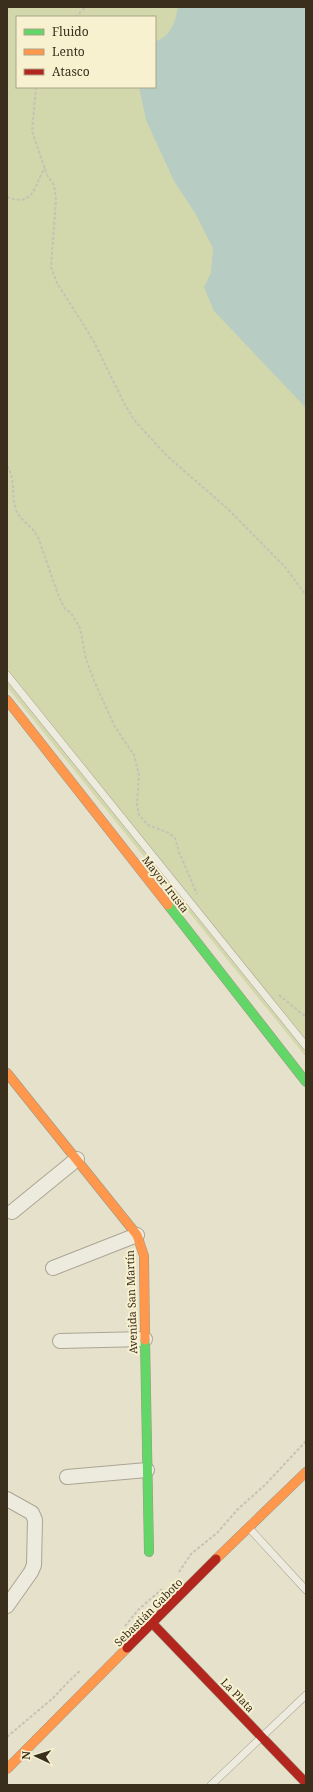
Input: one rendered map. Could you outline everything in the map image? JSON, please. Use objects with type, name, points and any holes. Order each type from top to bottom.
[{"type":"street","name":"Mayor Irusta","points":[[7,700],[306,1082]]},
{"type":"street","name":"Avenida San Martín","points":[[7,1073],[137,1235],[144,1256],[149,1552]]},
{"type":"street","points":[[12,1212],[77,1159]]},
{"type":"street","points":[[53,1268],[137,1235]]},
{"type":"street","points":[[60,1341],[145,1339]]},
{"type":"street","points":[[67,1477],[147,1470]]},
{"type":"street","name":"Sebastián Gaboto","points":[[7,1769],[248,1527],[306,1472]]},
{"type":"street","points":[[7,1499],[32,1513],[35,1520],[35,1560],[31,1572],[7,1606]]},
{"type":"street","name":"La Plata","points":[[153,1624],[306,1783]]},
{"type":"lane","points":[[7,675],[306,1046]]},
{"type":"lane","points":[[248,1527],[306,1590]]},
{"type":"lane","points":[[211,1785],[306,1695]]},
{"type":"path","points":[[76,16],[86,7]]},
{"type":"path","points":[[36,88],[32,131],[45,168],[54,186],[56,200],[51,267],[57,283],[93,340],[135,422],[167,456],[228,509],[285,567],[306,595]]},
{"type":"path","points":[[7,197],[14,200],[25,198],[33,194],[45,168]]},
{"type":"path","points":[[7,466],[13,480],[17,512],[34,529],[38,537],[59,597],[65,609],[72,613],[80,628],[86,659],[95,683],[115,727],[134,755],[139,775],[137,804],[139,815],[148,824],[169,833],[176,838],[179,852],[196,893],[201,899]]},
{"type":"path","points":[[277,993],[306,1017]]},
{"type":"path","points":[[178,1574],[191,1554],[218,1533],[238,1509],[265,1485],[306,1441]]},
{"type":"path","points":[[121,1630],[138,1610],[163,1588]]},
{"type":"path","points":[[7,1737],[53,1698],[86,1666]]},
{"type":"green space","points":[[7,7],[306,7],[306,1057],[7,687]]},
{"type":"shaded area","points":[[178,7],[306,7],[306,408],[214,311],[204,287],[211,273],[213,248],[195,213],[174,181],[146,120],[139,88],[156,88],[156,41],[169,32],[175,19]]},
{"type":"traffic: fast","points":[[168,905],[306,1082]]},
{"type":"traffic: fast","points":[[145,1340],[149,1552]]},
{"type":"traffic: slow","points":[[7,700],[168,905]]},
{"type":"traffic: slow","points":[[7,1073],[137,1235],[144,1256],[145,1340]]},
{"type":"traffic: slow","points":[[216,1559],[306,1472]]},
{"type":"traffic: slow","points":[[7,1769],[127,1648]]},
{"type":"traffic: jam","points":[[127,1648],[216,1559]]},
{"type":"traffic: jam","points":[[153,1624],[306,1783]]}]
